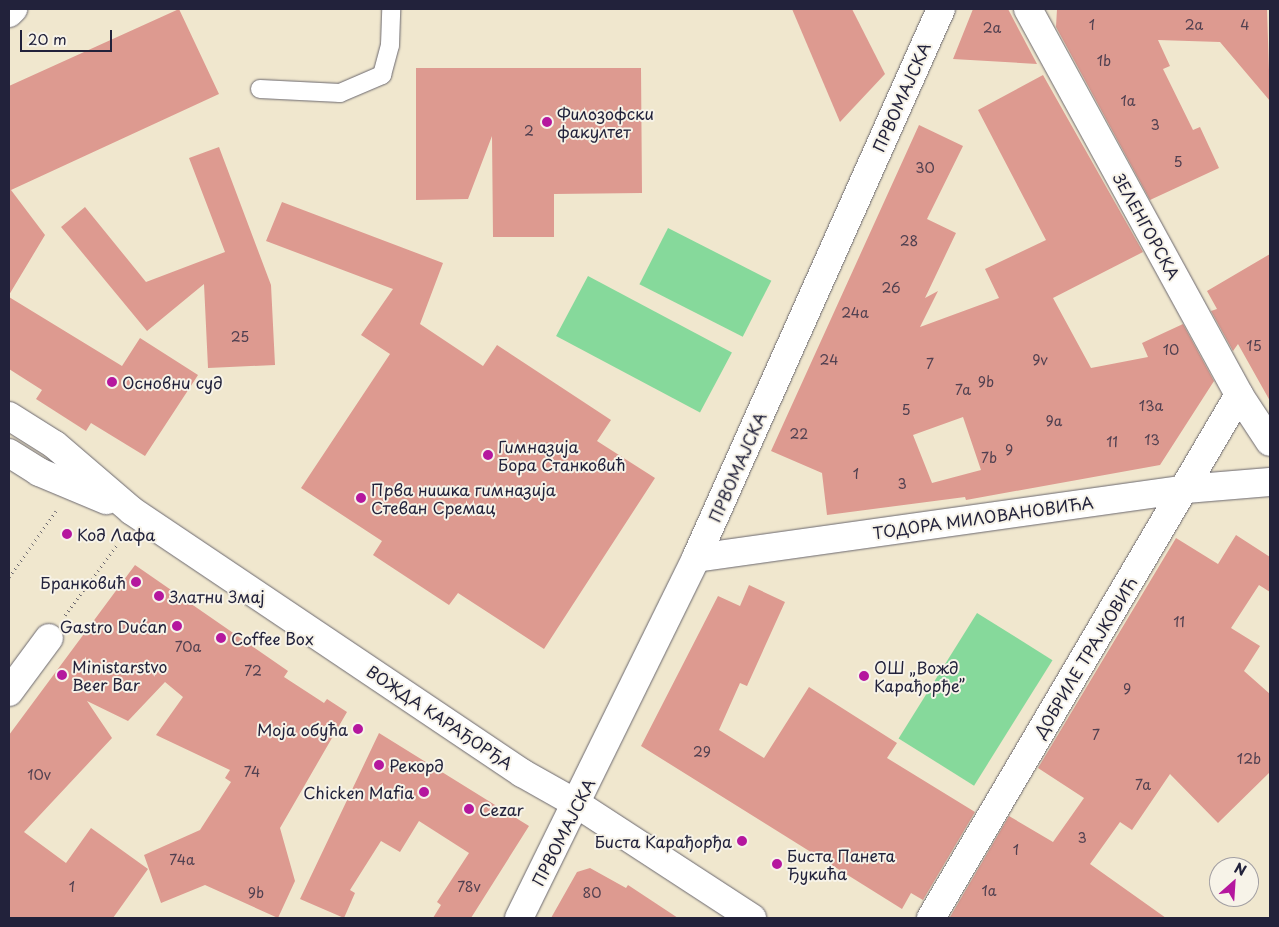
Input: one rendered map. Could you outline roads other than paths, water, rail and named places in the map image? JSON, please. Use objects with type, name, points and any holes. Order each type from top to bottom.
[{"type":"street","points":[[9,14],[13,9]]},
{"type":"street","name":"ПРВОМАЈСКА","points":[[519,918],[578,804],[696,558],[941,9]]},
{"type":"street","name":"ЗЕЛЕНГОРСКА","points":[[1028,9],[1239,395],[1270,442]]},
{"type":"street","name":"ДОБРИЛЕ ТРАЈКОВИЋ","points":[[931,918],[1239,395]]},
{"type":"street","name":"ВОЖДА КАРАЂОРЂА","points":[[9,416],[55,446],[132,511],[522,773],[578,804],[752,918]]},
{"type":"street","name":"ВОЖДА КАРАЂОРЂА","points":[[9,453],[39,472],[132,511]]},
{"type":"street","name":"ТОДОРА МИЛОВАНОВИЋА","points":[[696,558],[1185,489],[1270,482]]},
{"type":"street","points":[[9,692],[49,638]]},
{"type":"lane","points":[[260,90],[340,93],[382,75],[390,45],[391,9]]},
{"type":"place","name":"Филозофски факултет","points":[[547,122]]},
{"type":"place","name":"Основни суд","points":[[112,382]]},
{"type":"place","name":"Гимназија Бора Станковић","points":[[488,455]]},
{"type":"place","name":"Прва нишка гимназија Стеван Сремац","points":[[361,498]]},
{"type":"place","name":"Код Лафа","points":[[67,534]]},
{"type":"place","name":"Бранковић","points":[[136,582]]},
{"type":"place","name":"Златни Змај","points":[[159,596]]},
{"type":"place","name":"Gastro Dućan","points":[[177,626]]},
{"type":"place","name":"Coffee Box","points":[[221,638]]},
{"type":"place","name":"Ministarstvo Beer Bar","points":[[62,675]]},
{"type":"place","name":"ОШ „Вожд Карађорђе”","points":[[864,676]]},
{"type":"place","name":"Моја обућа","points":[[358,729]]},
{"type":"place","name":"Рекорд","points":[[379,765]]},
{"type":"place","name":"Chicken Mafia","points":[[424,792]]},
{"type":"place","name":"Cezar","points":[[469,809]]},
{"type":"place","name":"Биста Карађорђа","points":[[742,841]]},
{"type":"place","name":"Биста Панета Ђукића","points":[[777,864]]}]
